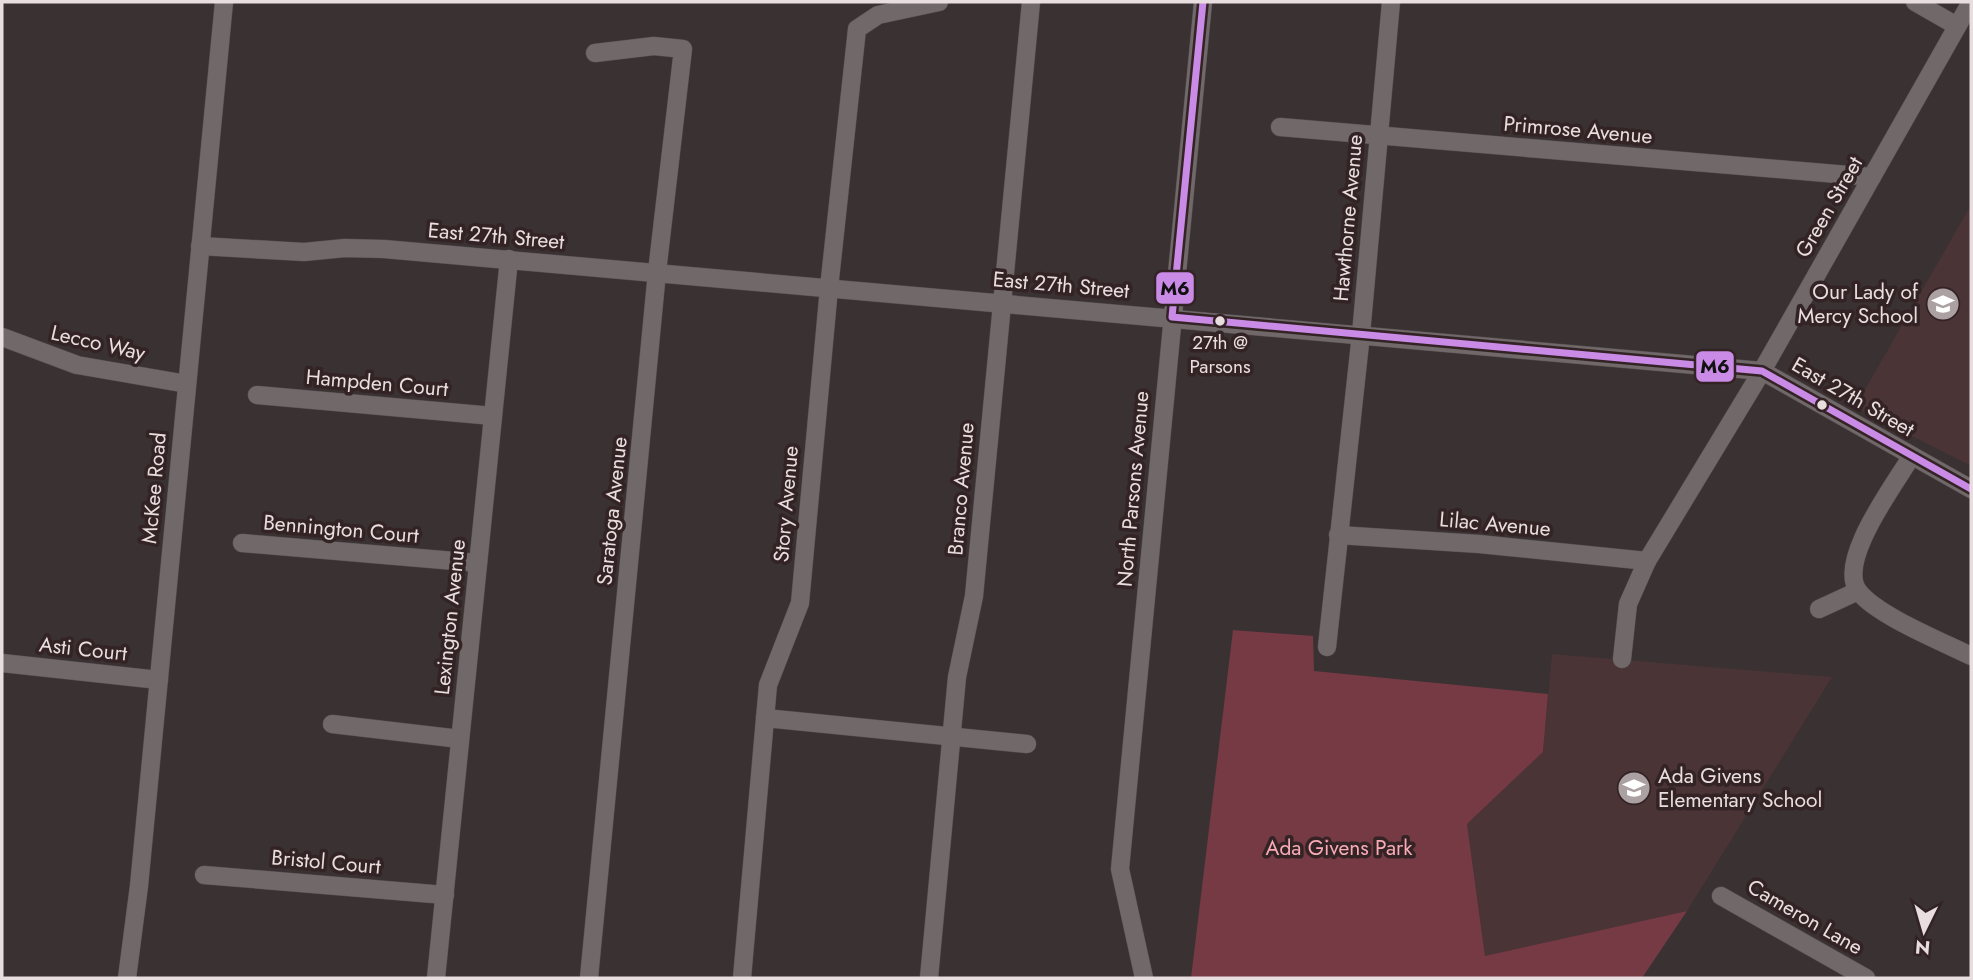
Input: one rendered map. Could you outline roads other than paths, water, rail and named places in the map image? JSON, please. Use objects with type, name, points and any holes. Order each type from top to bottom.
[{"type":"street","name":"McKee Road","points":[[128,978],[223,2]]},
{"type":"street","name":"Story Avenue","points":[[742,978],[765,718],[772,669],[800,603],[828,288],[857,29],[878,15],[939,2]]},
{"type":"street","name":"Branco Avenue","points":[[929,978],[957,677],[974,596],[1031,2]]},
{"type":"street","name":"North Parsons Avenue","points":[[1144,978],[1120,869],[1203,2]]},
{"type":"street","name":"Hawthorne Avenue","points":[[1327,648],[1361,334],[1391,2]]},
{"type":"street","points":[[1915,2],[1957,26]]},
{"type":"street","name":"Green Street","points":[[1622,659],[1628,604],[1647,561],[1762,370],[1971,2]]},
{"type":"street","name":"Saratoga Avenue","points":[[589,978],[657,272],[683,49],[654,46],[595,53]]},
{"type":"street","name":"Primrose Avenue","points":[[1280,127],[1872,177]]},
{"type":"street","name":"East 27th Street","points":[[200,246],[304,252],[384,248],[1762,370],[1971,489]]},
{"type":"street","name":"Lexington Avenue","points":[[436,978],[509,260]]},
{"type":"street","name":"Lecco Way","points":[[2,337],[77,365],[187,384]]},
{"type":"street","name":"Hampden Court","points":[[257,395],[493,416]]},
{"type":"street","points":[[1911,457],[1858,546],[1853,578],[1858,591],[1914,628],[1971,656]]},
{"type":"street","name":"Lilac Avenue","points":[[1338,535],[1479,544],[1647,561]]},
{"type":"street","name":"Bennington Court","points":[[242,543],[478,563]]},
{"type":"street","points":[[1819,609],[1858,591]]},
{"type":"street","name":"Asti Court","points":[[2,663],[159,680]]},
{"type":"street","points":[[765,718],[1027,744]]},
{"type":"street","points":[[332,724],[460,739]]},
{"type":"street","name":"Bristol Court","points":[[204,874],[445,895]]},
{"type":"street","name":"Cameron Lane","points":[[1721,896],[1866,978]]},
{"type":"place","name":"Our Lady of Mercy School","points":[[1943,304]]},
{"type":"place","name":"27th @ Parsons","points":[[1220,321]]},
{"type":"place","name":"Ada Givens Elementary School","points":[[1634,788]]},
{"type":"park label","name":"Ada Givens Park","points":[[1339,848]]}]
